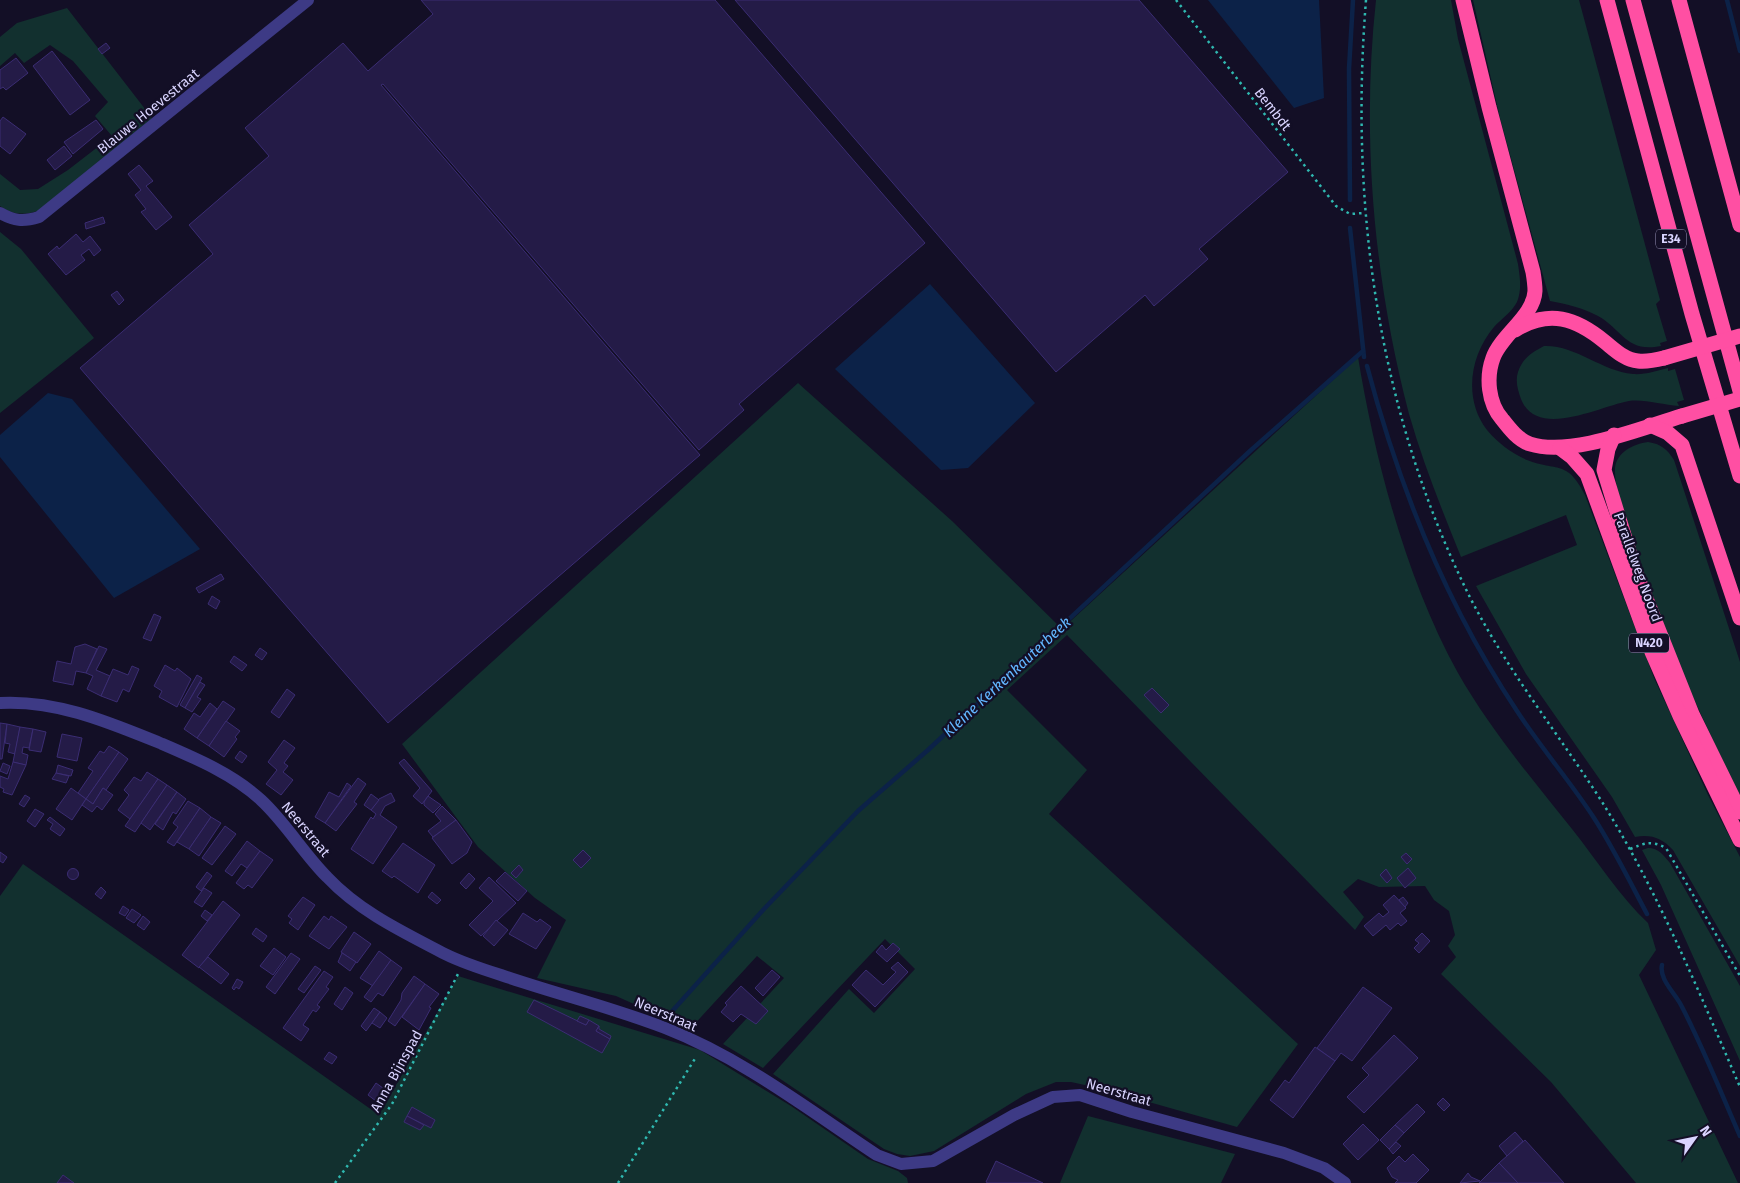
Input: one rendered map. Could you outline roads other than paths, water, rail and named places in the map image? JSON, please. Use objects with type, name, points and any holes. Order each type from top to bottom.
[{"type":"highway","points":[[1464,0],[1484,88],[1533,272],[1535,293],[1529,310],[1494,356],[1489,372],[1490,393],[1498,414],[1512,431],[1528,443],[1560,448],[1614,435],[1740,399]]},
{"type":"highway","name":"E34","points":[[1607,0],[1692,314],[1740,476]]},
{"type":"highway","name":"E34","points":[[1633,0],[1740,391]]},
{"type":"highway","points":[[1679,0],[1740,225]]},
{"type":"highway","points":[[1511,332],[1535,320],[1551,318],[1571,321],[1587,328],[1622,356],[1637,362],[1664,358],[1740,336]]},
{"type":"highway","points":[[1650,425],[1668,434],[1682,446],[1740,618]]},
{"type":"highway","name":"Parallelweg Noord","points":[[1614,435],[1608,449],[1604,470],[1635,571],[1692,714],[1740,812]]},
{"type":"highway","name":"Parallelweg Noord","points":[[1560,448],[1572,457],[1587,474],[1652,652],[1680,716],[1740,840]]},
{"type":"street","name":"Blauwe Hoevestraat","points":[[0,213],[13,220],[26,221],[39,217],[308,0]]},
{"type":"street","name":"Neerstraat","points":[[0,703],[18,702],[56,707],[94,716],[204,763],[240,783],[260,798],[327,877],[365,911],[459,961],[534,987],[617,1010],[703,1046],[732,1060],[877,1156],[901,1164],[933,1161],[1014,1115],[1053,1097],[1080,1095],[1132,1112],[1284,1153],[1324,1168],[1345,1183]]},
{"type":"water","points":[[1208,0],[1319,0],[1324,98],[1294,108]]},
{"type":"water","points":[[930,284],[1035,403],[968,468],[941,470],[835,369]]},
{"type":"water","points":[[48,393],[72,399],[200,549],[114,598],[0,457],[0,435]]},
{"type":"waterway","points":[[1350,200],[1349,69],[1353,0]]},
{"type":"waterway","points":[[1727,0],[1740,51]]},
{"type":"waterway","points":[[1350,228],[1364,357]]},
{"type":"waterway","name":"Kleine Kerkenkauterbeek","points":[[666,1018],[764,909],[858,811],[928,750],[1250,451],[1363,351]]},
{"type":"waterway","points":[[1367,366],[1394,456],[1410,501],[1447,588],[1492,671],[1517,711],[1594,818],[1647,914]]},
{"type":"waterway","points":[[1662,965],[1665,980],[1689,1021],[1740,1136]]}]
